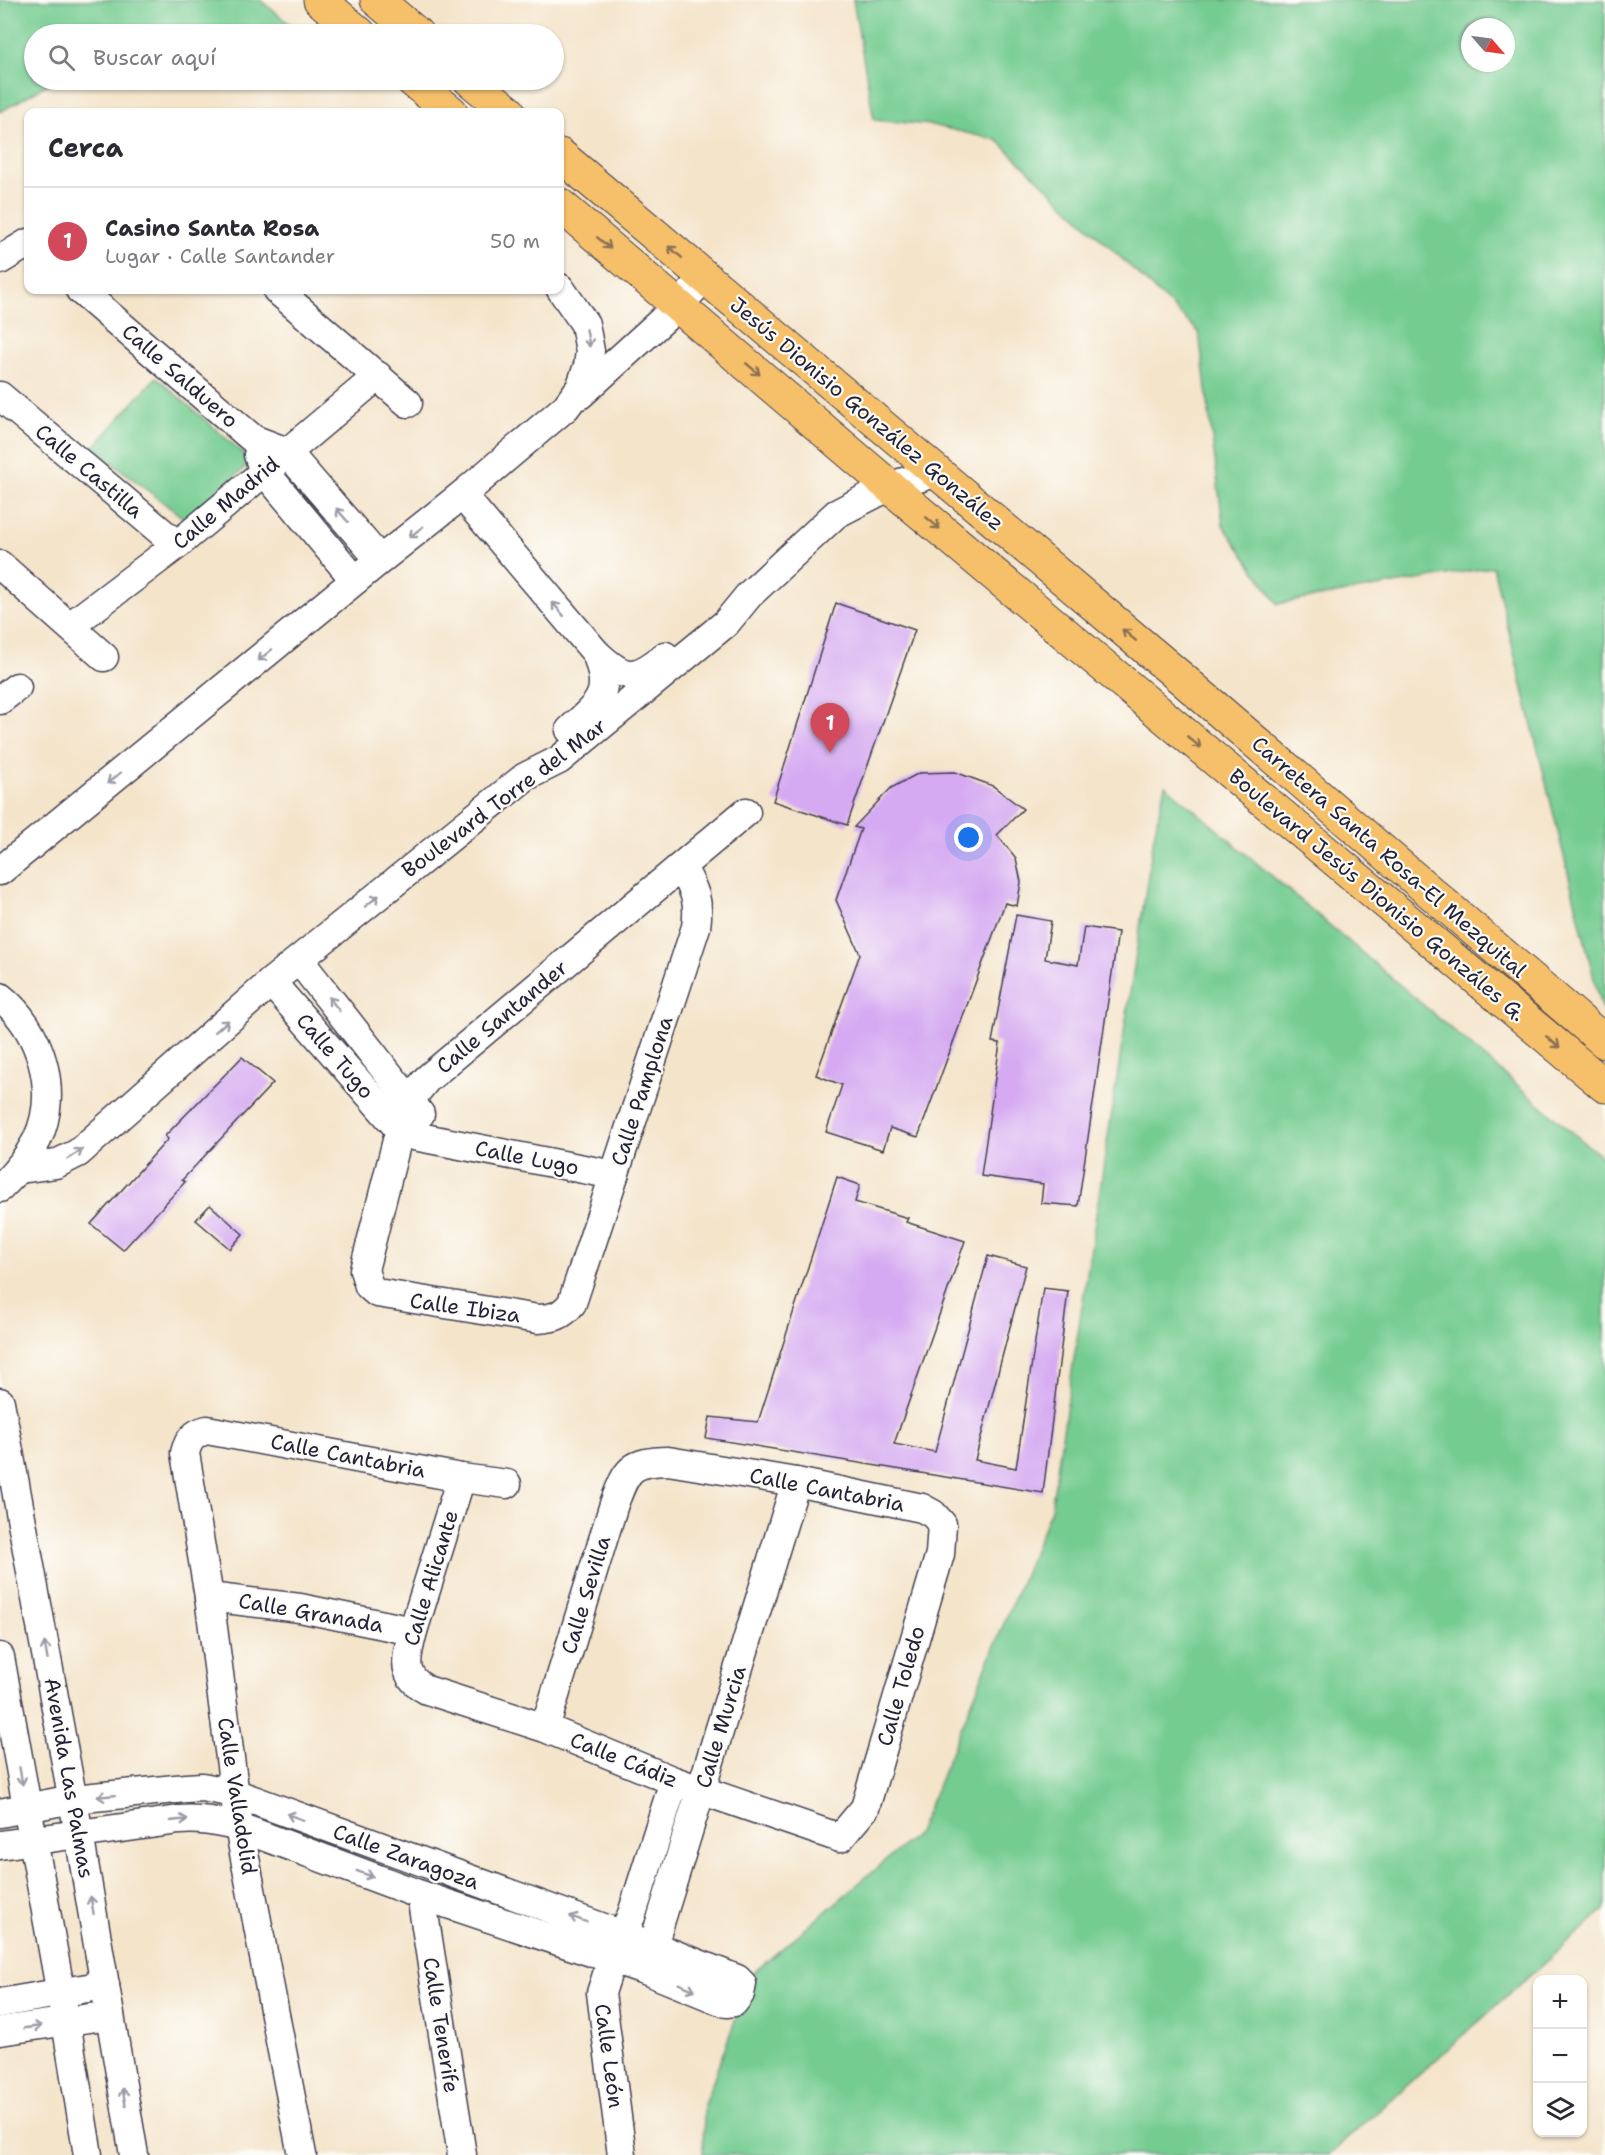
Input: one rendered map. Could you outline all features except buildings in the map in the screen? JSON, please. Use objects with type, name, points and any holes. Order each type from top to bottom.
[{"type":"main road","points":[[320,0],[348,24]]},
{"type":"main road","points":[[377,0],[405,24]]},
{"type":"main road","points":[[482,90],[504,108]]},
{"type":"main road","points":[[420,92],[445,108]]},
{"type":"main road","name":"Jesús Dionisio González González","points":[[564,158],[1174,672]]},
{"type":"main road","name":"Jesús Dionisio González González","points":[[564,208],[1149,704]]},
{"type":"main road","name":"Carretera Santa Rosa-El Mezquital","points":[[1174,672],[1605,1042]]},
{"type":"main road","name":"Boulevard Jesús Dionisio Gonzáles G.","points":[[1149,704],[1605,1086]]},
{"type":"street","points":[[0,260],[24,246]]},
{"type":"street","points":[[0,871],[462,495],[566,407],[678,306],[705,277]]},
{"type":"street","name":"Calle Salduero","points":[[85,294],[253,439],[287,452],[380,560]]},
{"type":"street","points":[[282,294],[408,403]]},
{"type":"street","points":[[564,294],[585,324],[590,351],[588,366],[580,388],[566,407]]},
{"type":"street","name":"Calle Madrid","points":[[70,626],[177,545],[378,376]]},
{"type":"street","name":"Calle Castilla","points":[[0,396],[177,545]]},
{"type":"street","name":"Calle Salduero","points":[[253,439],[264,471],[355,580]]},
{"type":"street","name":"Boulevard Torre del Mar","points":[[10,1179],[56,1164],[78,1153],[271,982],[525,777],[559,760],[726,623],[749,595],[836,514],[890,486],[925,476],[933,471]]},
{"type":"street","points":[[462,495],[596,653],[611,668],[620,672],[639,674],[647,670],[717,613],[749,595]]},
{"type":"street","points":[[0,566],[105,657]]},
{"type":"street","points":[[525,777],[551,748],[593,709],[598,701],[604,682],[596,653]]},
{"type":"street","name":"Calle Santander","points":[[369,1286],[364,1270],[399,1130],[410,1100],[427,1079],[747,812]]},
{"type":"street","name":"Calle Pamplona","points":[[563,1314],[572,1303],[578,1290],[696,927],[699,912],[697,894],[682,867]]},
{"type":"street","name":"Calle Tugo","points":[[299,960],[410,1100]]},
{"type":"street","name":"Calle Tugo","points":[[271,982],[399,1130]]},
{"type":"street","points":[[0,997],[13,1007],[33,1036],[45,1069],[46,1105],[38,1139],[10,1179]]},
{"type":"street","points":[[336,1057],[360,1037]]},
{"type":"street","points":[[410,1100],[440,1141]]},
{"type":"street","name":"Calle Lugo","points":[[399,1130],[414,1136],[614,1175]]},
{"type":"street","name":"Calle Ibiza","points":[[369,1286],[377,1293],[390,1297],[538,1319],[563,1314]]},
{"type":"street","name":"Avenida Las Palmas","points":[[0,1402],[80,1834],[134,2155]]},
{"type":"street","name":"Calle Cantabria","points":[[191,1437],[207,1430],[461,1478],[507,1484]]},
{"type":"street","name":"Calle Valladolid","points":[[191,1437],[185,1453],[209,1597],[239,1827],[302,2155]]},
{"type":"street","name":"Calle Cantabria","points":[[635,1466],[650,1461],[668,1461],[796,1482],[922,1508],[933,1514],[942,1524]]},
{"type":"street","name":"Calle Sevilla","points":[[545,1728],[614,1504],[622,1482],[635,1466]]},
{"type":"street","name":"Calle Alicante","points":[[411,1679],[407,1665],[413,1631],[461,1478]]},
{"type":"street","name":"Calle Murcia","points":[[649,1958],[796,1482]]},
{"type":"street","name":"Calle Toledo","points":[[840,1838],[866,1808],[940,1554],[942,1524]]},
{"type":"street","name":"Calle Granada","points":[[209,1597],[300,1608],[413,1631]]},
{"type":"street","points":[[0,1657],[13,1810],[32,1840],[88,2155]]},
{"type":"street","name":"Calle Cádiz","points":[[411,1679],[426,1690],[545,1728],[674,1781],[840,1838]]},
{"type":"street","name":"Calle Murcia","points":[[617,1947],[632,1914],[674,1781]]},
{"type":"street","name":"Calle Zaragoza","points":[[13,1810],[73,1799],[202,1787],[234,1793],[725,1989]]},
{"type":"street","name":"Calle Zaragoza","points":[[0,1845],[193,1819],[239,1827],[421,1895],[617,1947]]},
{"type":"street","name":"Calle Tenerife","points":[[421,1895],[462,2155]]},
{"type":"street","name":"Calle León","points":[[617,1947],[601,1994],[622,2155]]},
{"type":"street","points":[[0,2003],[105,1985]]},
{"type":"street","points":[[0,2031],[110,2015]]},
{"type":"green space","points":[[0,0],[260,0],[290,24],[24,24],[24,90],[38,90],[0,112]]},
{"type":"green space","points":[[853,0],[1605,0],[1605,1010],[1601,1007],[1493,567],[1278,604],[1223,525],[1199,332],[997,140],[932,125],[874,120]]},
{"type":"green space","points":[[156,377],[252,461],[186,520],[93,448]]},
{"type":"green space","points":[[1165,785],[1605,1160],[1605,1909],[1329,2155],[703,2155],[704,2105],[752,1974],[918,1833],[1051,1509],[1154,836]]},
{"type":"place","name":"Casino Santa Rosa","points":[[830,753]]}]
